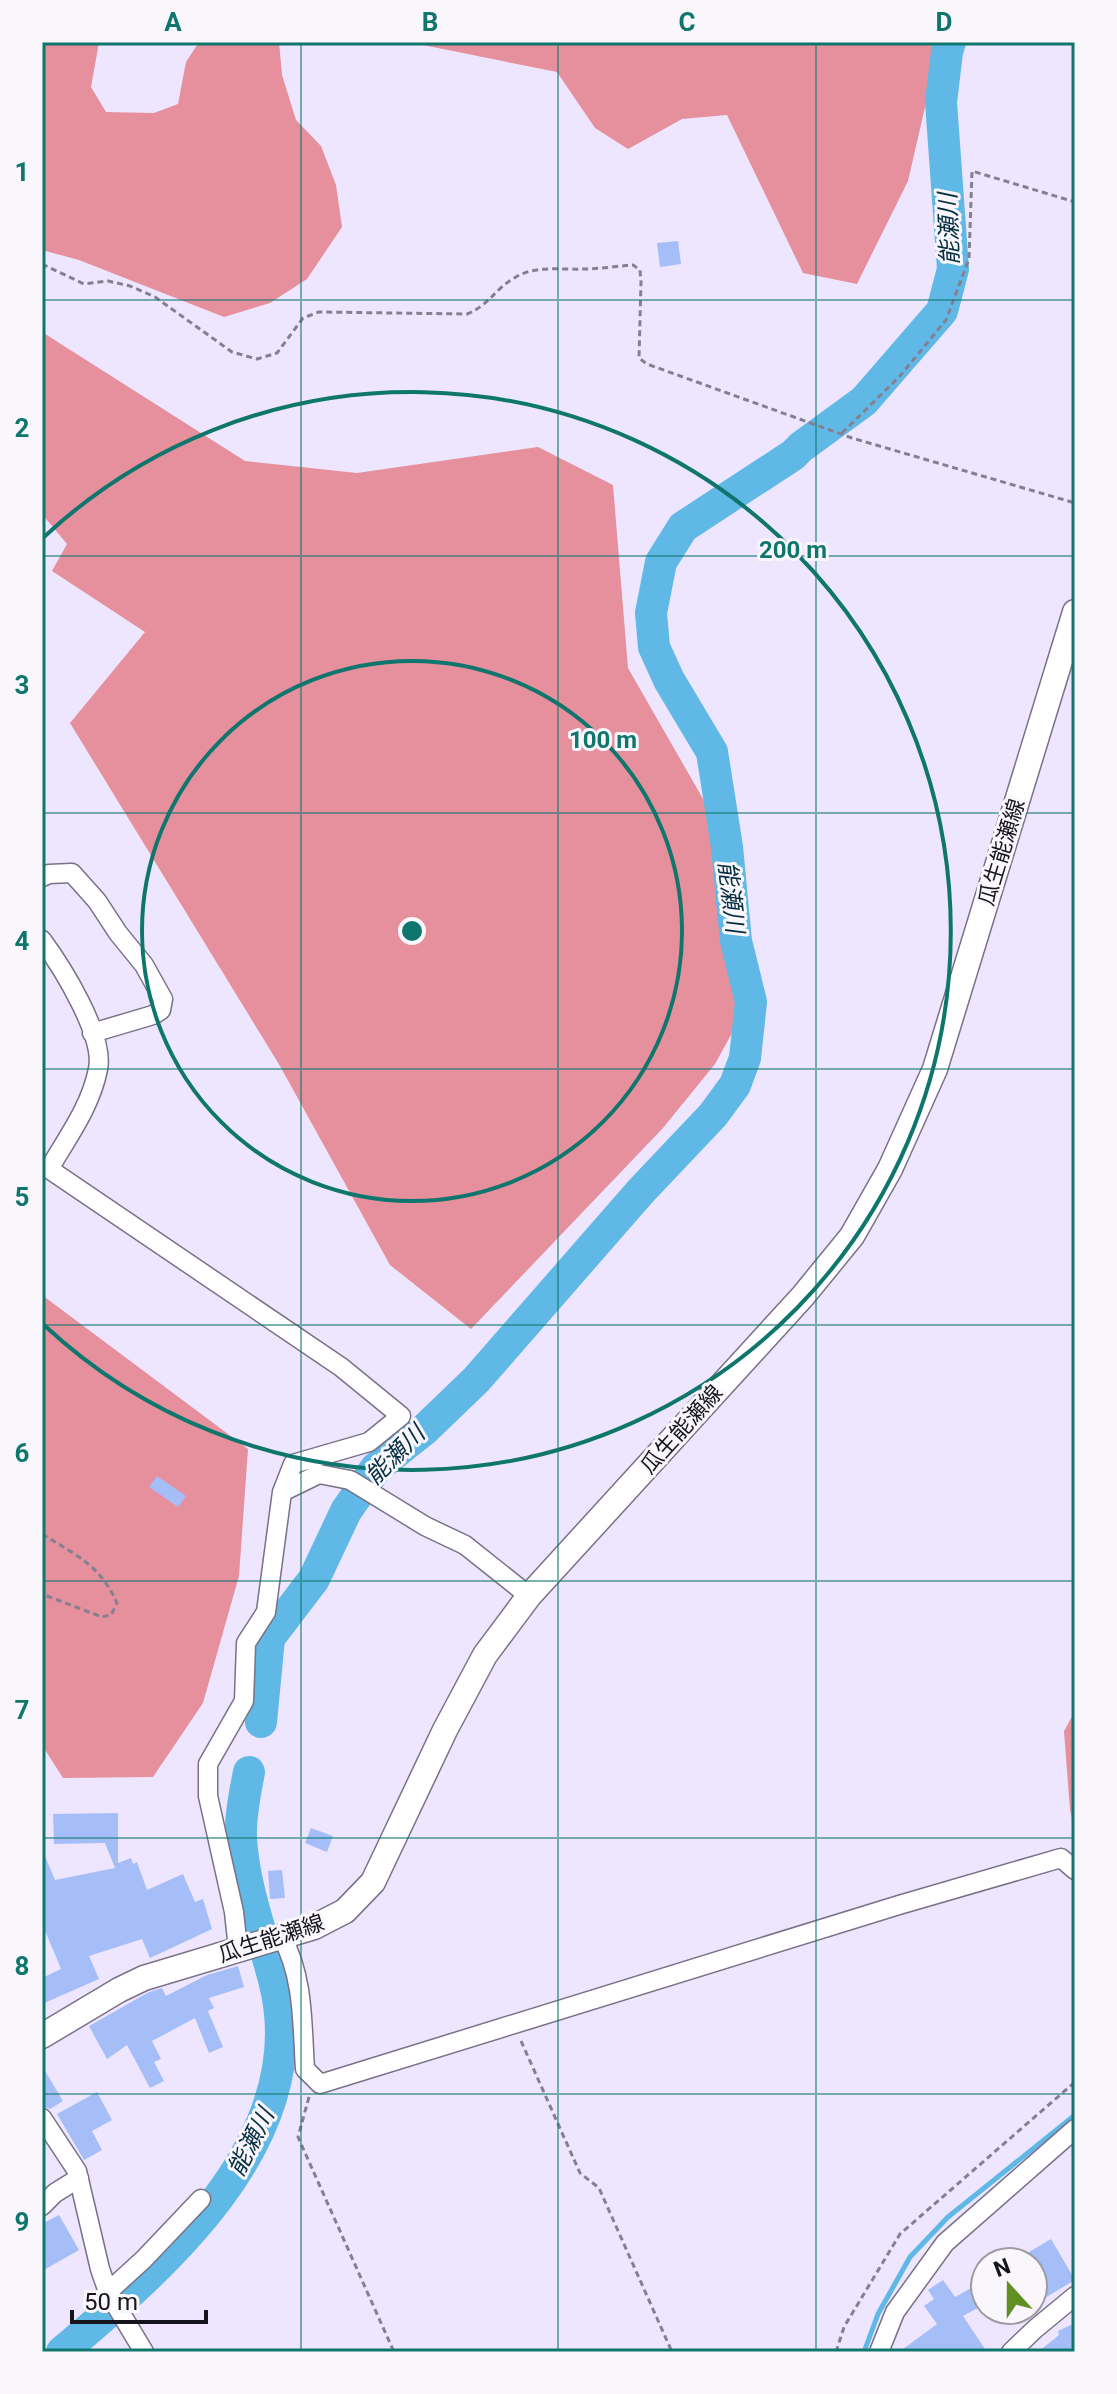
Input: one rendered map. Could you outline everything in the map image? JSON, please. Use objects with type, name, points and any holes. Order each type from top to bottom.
[{"type":"main road","name":"瓜生能瀬線","points":[[43,2033],[144,1978],[314,1927],[345,1911],[373,1882],[445,1730],[485,1655],[529,1596],[803,1296],[852,1236],[890,1169],[935,1069],[1075,612]]},
{"type":"street","points":[[42,877],[72,873],[97,901],[144,965],[163,999],[161,1010],[153,1015],[92,1033]]},
{"type":"street","points":[[42,940],[84,1007],[99,1067],[81,1116],[45,1167],[341,1367],[401,1416],[369,1442],[293,1464],[282,1492],[266,1612],[246,1643],[244,1701],[208,1764],[208,1796],[234,1912],[238,1949]]},
{"type":"street","points":[[282,1492],[319,1474],[350,1480],[425,1526],[465,1545],[529,1596]]},
{"type":"street","points":[[282,1937],[291,1954],[300,1990],[305,2069],[320,2084],[1061,1858],[1075,1870]]},
{"type":"street","points":[[42,2118],[77,2171],[108,2292],[144,2352]]},
{"type":"street","points":[[879,2352],[895,2312],[945,2243],[1075,2129]]},
{"type":"street","points":[[42,2206],[55,2193],[79,2178]]},
{"type":"street","points":[[108,2292],[201,2199]]},
{"type":"street","points":[[1011,2352],[1075,2296]]},
{"type":"path","points":[[842,433],[900,376],[946,320],[969,259],[972,171],[1075,202]]},
{"type":"path","points":[[42,264],[84,284],[108,281],[155,297],[232,352],[257,359],[277,353],[303,318],[319,312],[467,314],[483,307],[500,287],[519,274],[555,268],[581,270],[633,265],[640,270],[641,282],[639,358],[647,364],[842,433],[1075,503]]},
{"type":"path","points":[[42,1534],[86,1561],[102,1575],[117,1603],[111,1615],[102,1617],[42,1594]]},
{"type":"path","points":[[513,2023],[580,2173],[599,2188],[672,2352]]},
{"type":"path","points":[[314,2078],[298,2137],[394,2352]]},
{"type":"path","points":[[836,2352],[844,2327],[900,2234],[1075,2082]]},
{"type":"shaded area","points":[[42,42],[99,42],[91,87],[106,112],[154,113],[178,104],[186,62],[199,42],[279,42],[282,75],[296,120],[321,146],[336,185],[342,227],[307,279],[270,303],[224,317],[79,260],[42,250]]},
{"type":"shaded area","points":[[408,42],[940,42],[908,181],[857,284],[803,273],[727,115],[682,119],[628,149],[595,128],[557,72]]},
{"type":"shaded area","points":[[42,332],[245,461],[357,473],[538,447],[613,485],[628,668],[726,839],[743,1013],[715,1064],[663,1128],[471,1329],[390,1265],[280,1066],[70,723],[145,632],[52,571],[67,544],[42,514]]},
{"type":"shaded area","points":[[42,1295],[248,1449],[239,1576],[203,1703],[153,1777],[63,1778],[42,1745]]},
{"type":"shaded area","points":[[1075,1711],[1075,1831],[1070,1810],[1064,1731]]},
{"type":"building","points":[[678,241],[681,264],[660,267],[657,243]]},
{"type":"building","points":[[157,1476],[186,1496],[178,1507],[149,1487]]},
{"type":"building","points":[[118,1813],[118,1863],[131,1858],[133,1864],[137,1862],[147,1890],[183,1874],[195,1902],[203,1899],[212,1929],[150,1958],[142,1939],[89,1956],[99,1979],[42,2004],[42,1978],[61,1969],[46,1933],[42,1935],[42,1849],[55,1880],[115,1868],[105,1843],[54,1844],[53,1814]]},
{"type":"building","points":[[311,1828],[333,1836],[327,1852],[305,1843]]},
{"type":"building","points":[[282,1870],[285,1898],[270,1899],[268,1871]]},
{"type":"building","points":[[238,1966],[244,1987],[209,1998],[214,2008],[208,2011],[223,2047],[209,2053],[195,2018],[152,2041],[161,2059],[154,2062],[164,2081],[150,2088],[127,2045],[107,2059],[89,2026],[149,1992],[162,1988],[166,1996],[207,1975]]},
{"type":"building","points":[[42,2066],[63,2101],[50,2109],[42,2106]]},
{"type":"building","points":[[97,2092],[112,2120],[92,2131],[102,2150],[84,2160],[57,2114]]},
{"type":"building","points":[[59,2215],[79,2250],[42,2271],[42,2224]]},
{"type":"building","points":[[1051,2239],[1075,2280],[1049,2295],[1049,2246],[1039,2246]]},
{"type":"building","points":[[943,2280],[955,2297],[969,2289],[969,2313],[963,2316],[987,2352],[899,2352],[937,2324],[924,2306],[934,2299],[928,2290]]},
{"type":"building","points":[[1075,2323],[1075,2347],[1064,2352],[1038,2352],[1059,2335],[1058,2331]]},
{"type":"waterway","name":"能瀬川","points":[[261,1722],[269,1638],[314,1579],[346,1511],[376,1468],[424,1430],[476,1380],[641,1191],[713,1115],[735,1085],[745,1058],[751,1002],[736,941],[727,847],[712,752],[669,680],[654,647],[651,613],[661,562],[683,527],[793,455],[864,401],[942,311],[953,269],[941,102],[950,42]]},
{"type":"waterway","name":"能瀬川","points":[[62,2352],[143,2281],[183,2240],[219,2196],[249,2150],[270,2100],[281,2048],[277,1993],[243,1858],[241,1821],[249,1772]]},
{"type":"waterway","points":[[864,2352],[878,2314],[910,2257],[948,2217],[1075,2115]]}]
